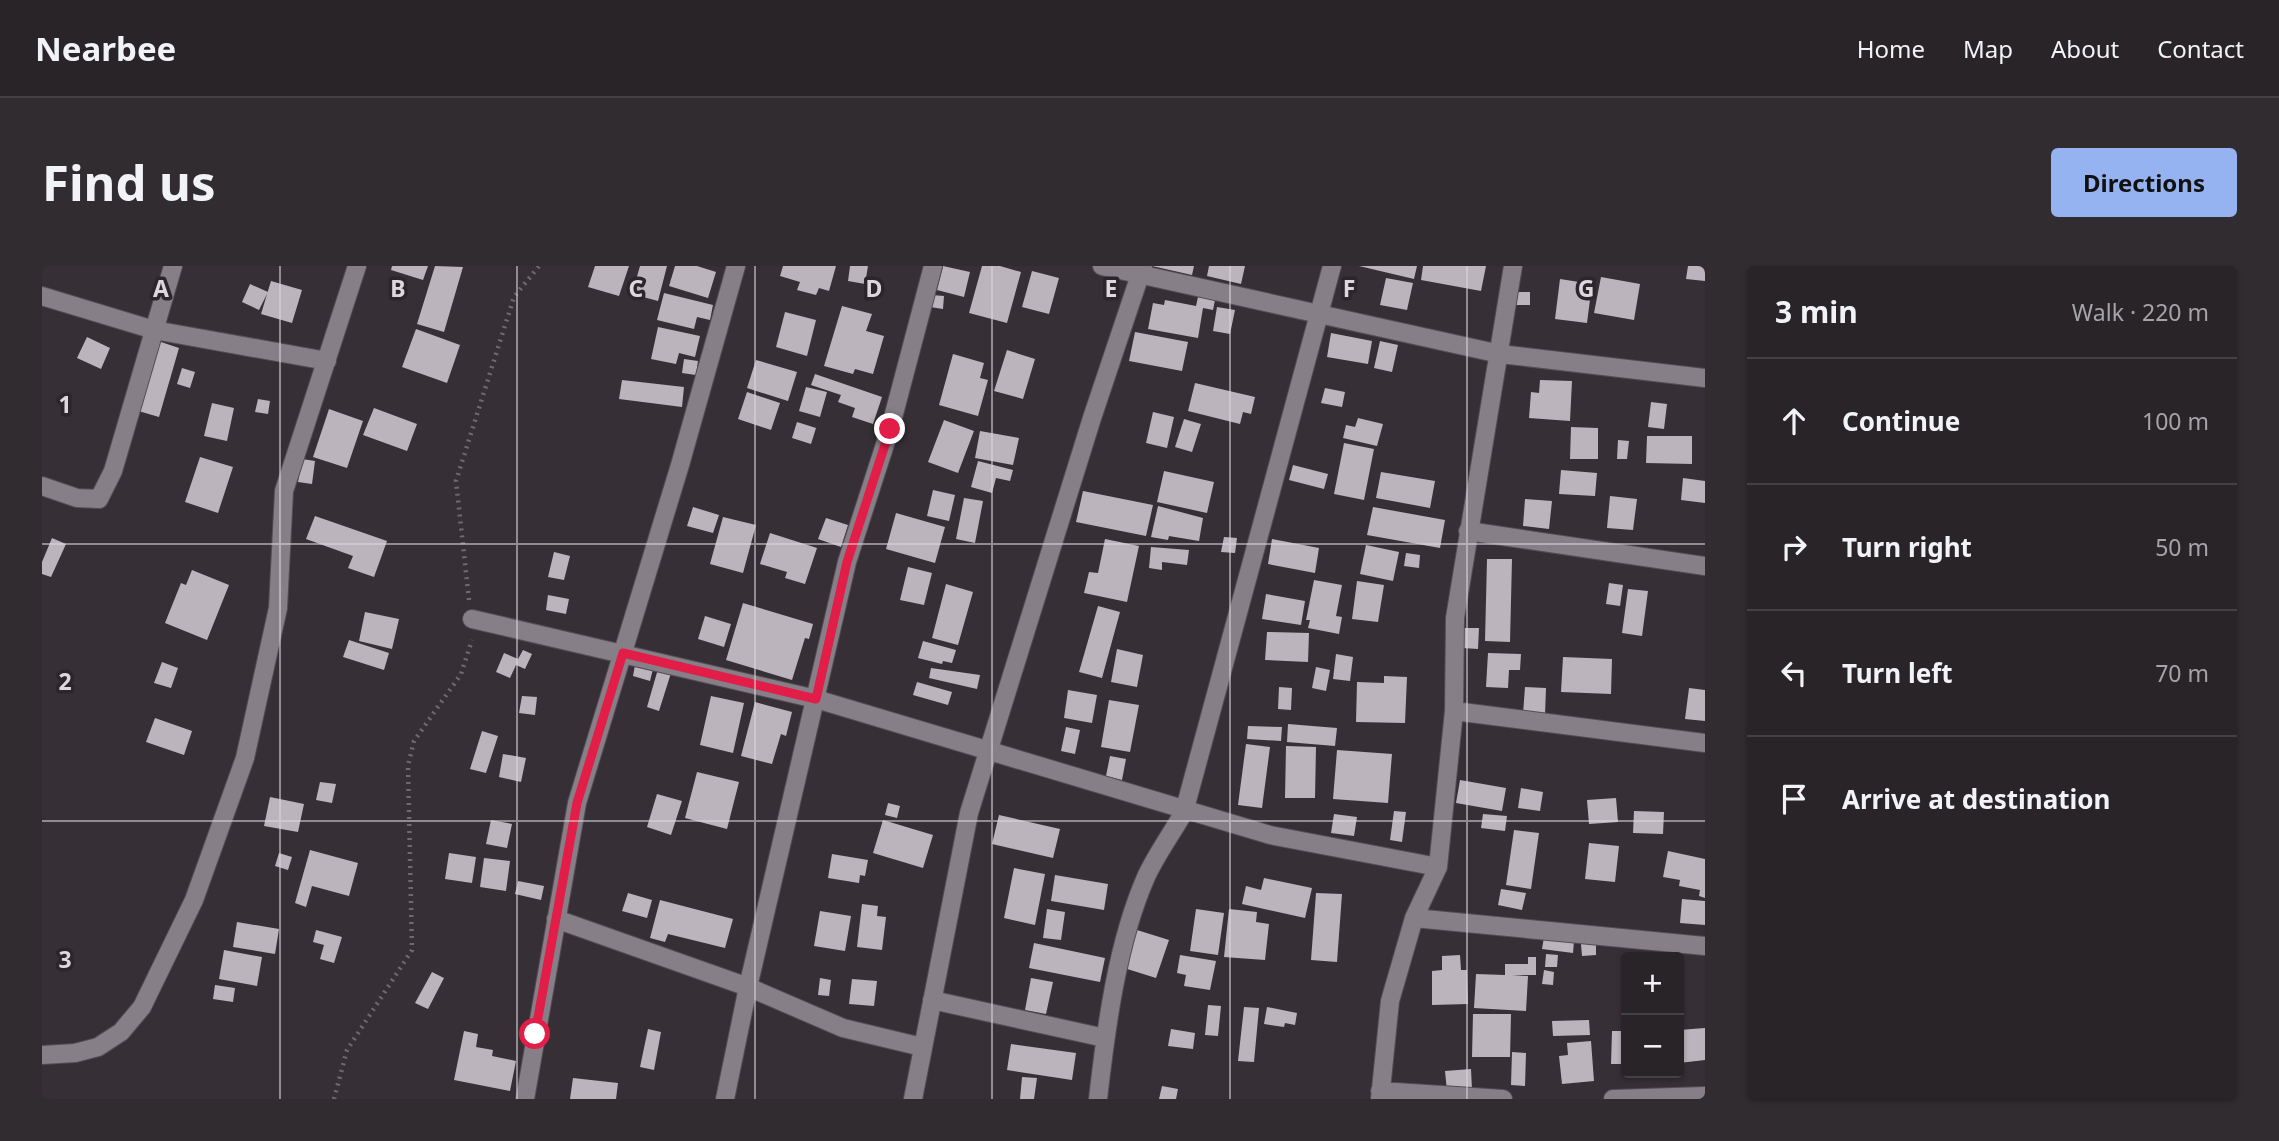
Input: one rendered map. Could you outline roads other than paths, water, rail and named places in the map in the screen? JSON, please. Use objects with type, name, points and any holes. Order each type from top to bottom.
[{"type":"street","points":[[42,486],[77,498],[99,499],[113,471],[173,266]]},
{"type":"street","points":[[42,1055],[75,1053],[98,1047],[121,1032],[142,1007],[194,900],[245,758],[278,608],[284,491],[356,266]]},
{"type":"street","points":[[525,1099],[577,803],[736,266]]},
{"type":"street","points":[[725,1099],[748,987],[847,562],[890,429],[933,266]]},
{"type":"street","points":[[1102,266],[1142,271],[1320,315],[1500,354],[1705,378]]},
{"type":"street","points":[[1098,1099],[1105,1038],[1128,934],[1146,877],[1184,812],[1332,266]]},
{"type":"street","points":[[1503,1099],[1380,1095],[1390,1000],[1414,918],[1438,867],[1454,711],[1455,618],[1513,266]]},
{"type":"street","points":[[913,1099],[969,813],[1092,418],[1142,271]]},
{"type":"street","points":[[42,296],[154,330],[327,361]]},
{"type":"street","points":[[1468,531],[1705,566]]},
{"type":"street","points":[[472,619],[816,699],[1184,812],[1270,835],[1438,867]]},
{"type":"street","points":[[1454,711],[1705,743]]},
{"type":"street","points":[[1414,918],[1705,946]]},
{"type":"street","points":[[556,919],[748,987],[843,1028],[922,1047]]},
{"type":"street","points":[[932,1000],[1105,1038]]},
{"type":"street","points":[[1613,1099],[1705,1096]]}]
